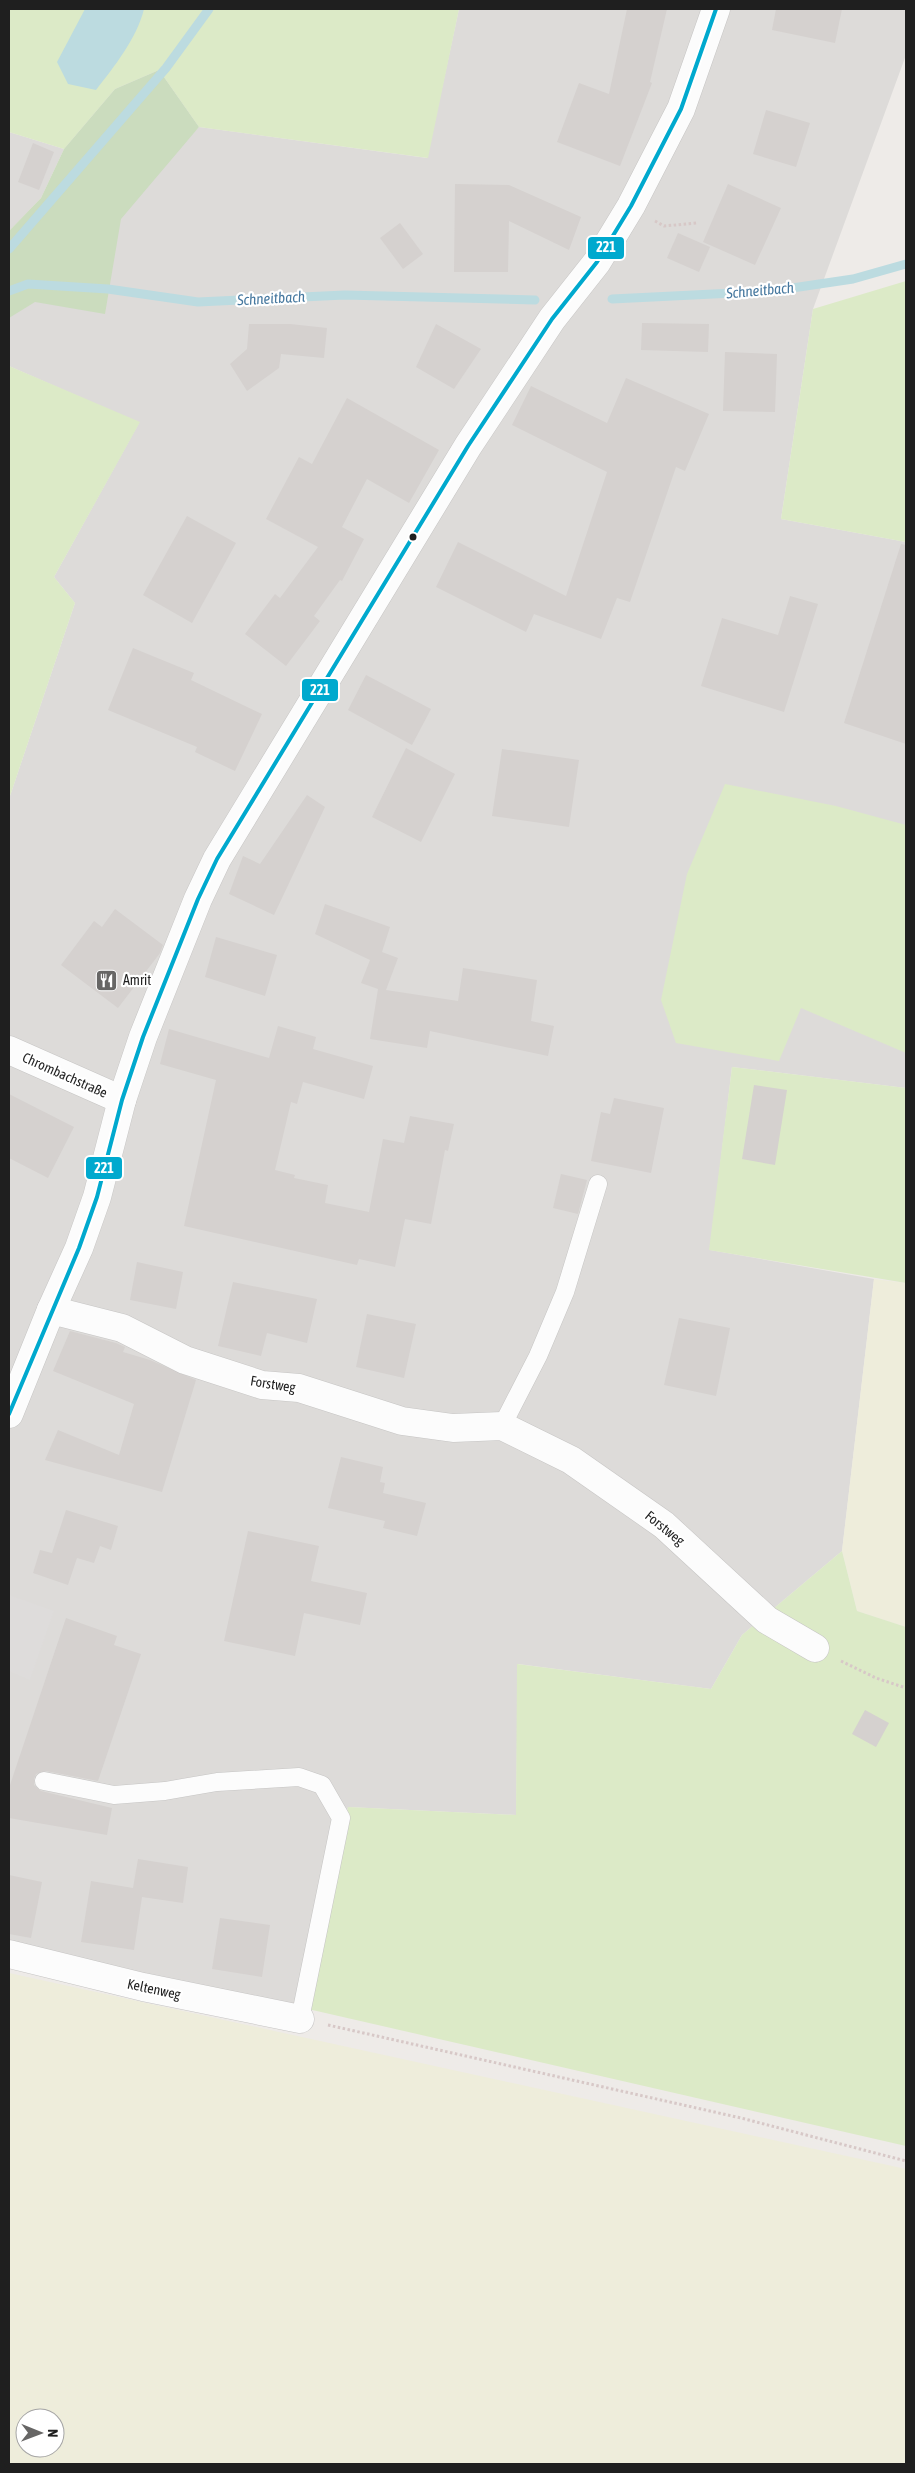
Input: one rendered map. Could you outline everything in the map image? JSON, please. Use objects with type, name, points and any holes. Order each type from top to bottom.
[{"type":"street","points":[[9,1414],[51,1310],[79,1248],[97,1197],[122,1100],[143,1037],[198,899],[217,859],[468,446],[552,319],[597,262],[631,206],[681,109],[716,9]]},
{"type":"street","name":"Chrombachstraße","points":[[9,1050],[122,1100]]},
{"type":"street","name":"Forstweg","points":[[51,1310],[122,1328],[185,1360],[262,1385],[299,1388],[402,1421],[453,1428],[502,1426],[571,1460],[656,1520],[767,1620],[816,1648]]},
{"type":"street","name":"Keltenweg","points":[[9,1954],[143,1987],[300,2019]]},
{"type":"lane","points":[[502,1426],[538,1356],[565,1292],[598,1184]]},
{"type":"lane","points":[[44,1781],[114,1795],[165,1791],[217,1782],[298,1778],[322,1785],[341,1818],[300,2019]]},
{"type":"path","points":[[631,206],[664,226],[697,223]]},
{"type":"path","points":[[816,1648],[876,1678],[906,1688]]},
{"type":"path","points":[[300,2019],[742,2118],[906,2161]]},
{"type":"shaded area","points":[[459,9],[906,9],[906,55],[813,309],[781,519],[906,542],[906,1088],[732,1067],[710,1250],[874,1279],[842,1551],[742,1635],[711,1689],[518,1664],[516,1815],[348,1807],[308,2009],[208,1989],[9,1944],[9,799],[75,603],[54,577],[139,423],[9,366],[9,306],[103,226],[199,127],[427,158]]},
{"type":"shaded area","points":[[9,132],[64,149],[41,198],[9,231]]},
{"type":"shaded area","points":[[9,1595],[54,1611],[30,1680],[9,1671]]},
{"type":"green space","points":[[9,9],[459,9],[428,158],[199,127],[159,70],[115,89],[64,149],[9,132]]},
{"type":"green space","points":[[159,70],[199,127],[121,219],[105,314],[35,302],[9,318],[9,231],[41,198],[64,149],[115,89]]},
{"type":"green space","points":[[906,281],[906,542],[781,519],[813,309]]},
{"type":"green space","points":[[9,366],[140,422],[54,577],[75,603],[9,799]]},
{"type":"green space","points":[[725,784],[836,806],[906,825],[906,1053],[801,1008],[779,1061],[676,1043],[661,1000],[687,874]]},
{"type":"green space","points":[[732,1067],[906,1088],[906,1283],[709,1250]]},
{"type":"green space","points":[[874,1279],[906,1283],[906,1627],[857,1611],[842,1551]]},
{"type":"green space","points":[[842,1551],[857,1611],[906,1627],[906,2146],[308,2009],[348,1807],[516,1815],[517,1664],[711,1689],[742,1635]]},
{"type":"green space","points":[[9,1973],[906,2169],[906,2464],[9,2464]]},
{"type":"water","points":[[85,9],[144,9],[136,31],[117,62],[96,90],[68,84],[57,62]]},
{"type":"building","points":[[627,9],[667,9],[650,82],[652,83],[620,166],[557,142],[579,83],[609,94]]},
{"type":"building","points":[[776,9],[842,9],[835,43],[772,30]]},
{"type":"building","points":[[766,110],[810,123],[796,167],[753,154]]},
{"type":"building","points":[[33,143],[54,152],[39,190],[18,182]]},
{"type":"building","points":[[455,184],[509,185],[581,217],[569,250],[509,221],[508,272],[454,272]]},
{"type":"building","points":[[728,184],[781,208],[755,265],[703,242]]},
{"type":"building","points":[[400,223],[423,254],[403,269],[380,238]]},
{"type":"building","points":[[678,233],[710,247],[699,272],[667,258]]},
{"type":"building","points":[[642,323],[709,324],[708,352],[641,350]]},
{"type":"building","points":[[249,324],[290,324],[327,328],[324,358],[281,354],[279,368],[247,391],[230,364],[247,349]]},
{"type":"building","points":[[436,324],[481,349],[454,389],[416,367]]},
{"type":"building","points":[[725,352],[777,354],[775,412],[723,411]]},
{"type":"building","points":[[626,378],[709,414],[685,471],[676,467],[630,602],[617,598],[601,639],[534,614],[526,632],[436,587],[458,542],[566,596],[607,472],[512,425],[531,386],[607,423]]},
{"type":"building","points":[[347,398],[439,450],[409,503],[367,479],[342,527],[364,539],[342,581],[340,580],[314,616],[320,621],[286,666],[245,634],[275,594],[280,598],[318,547],[266,519],[299,457],[312,464]]},
{"type":"building","points":[[187,516],[236,543],[192,623],[143,595]]},
{"type":"building","points":[[901,544],[906,545],[906,744],[844,723]]},
{"type":"building","points":[[790,596],[818,604],[784,712],[701,686],[722,618],[778,635]]},
{"type":"building","points":[[133,648],[194,673],[191,680],[262,714],[235,771],[195,752],[197,747],[108,710]]},
{"type":"building","points":[[366,675],[431,709],[412,745],[348,710]]},
{"type":"building","points":[[406,748],[455,774],[421,842],[372,817]]},
{"type":"building","points":[[502,749],[579,760],[569,827],[492,816]]},
{"type":"building","points":[[307,795],[325,807],[274,915],[229,894],[243,856],[260,864]]},
{"type":"building","points":[[325,904],[390,927],[382,952],[398,958],[386,990],[458,1001],[463,968],[537,980],[531,1021],[554,1026],[548,1056],[430,1031],[427,1048],[370,1039],[378,989],[361,983],[370,960],[315,934]]},
{"type":"building","points":[[115,909],[163,945],[160,953],[118,1008],[61,965],[94,921],[102,927]]},
{"type":"building","points":[[216,937],[277,955],[265,996],[205,977]]},
{"type":"building","points":[[278,1026],[316,1037],[313,1049],[373,1066],[364,1099],[303,1082],[297,1104],[291,1102],[275,1170],[295,1175],[294,1178],[328,1185],[325,1203],[369,1212],[383,1139],[404,1143],[410,1116],[454,1124],[448,1151],[445,1150],[431,1224],[405,1219],[395,1267],[359,1259],[357,1265],[184,1226],[216,1080],[160,1064],[169,1029],[269,1058]]},
{"type":"building","points":[[754,1085],[787,1090],[775,1165],[742,1159]]},
{"type":"building","points":[[9,1094],[74,1127],[48,1178],[9,1158]]},
{"type":"building","points":[[614,1098],[664,1108],[651,1173],[591,1161],[601,1112],[610,1114]]},
{"type":"building","points":[[561,1174],[587,1180],[578,1214],[553,1208]]},
{"type":"building","points":[[137,1262],[183,1272],[176,1309],[130,1300]]},
{"type":"building","points":[[233,1282],[317,1299],[307,1343],[267,1333],[261,1356],[218,1346]]},
{"type":"building","points":[[367,1314],[416,1324],[404,1378],[356,1367]]},
{"type":"building","points":[[679,1318],[730,1328],[716,1396],[664,1385]]},
{"type":"building","points":[[70,1331],[116,1343],[125,1347],[123,1352],[150,1360],[196,1380],[162,1492],[45,1460],[58,1430],[119,1455],[134,1404],[53,1371]]},
{"type":"building","points":[[341,1457],[383,1467],[380,1482],[385,1483],[383,1493],[426,1503],[417,1536],[383,1528],[385,1521],[328,1508]]},
{"type":"building","points":[[66,1510],[118,1526],[111,1550],[100,1546],[94,1563],[77,1558],[68,1585],[33,1573],[40,1550],[52,1553]]},
{"type":"building","points":[[248,1531],[319,1546],[311,1581],[367,1593],[360,1625],[304,1613],[295,1656],[224,1641]]},
{"type":"building","points":[[66,1618],[117,1636],[114,1645],[141,1654],[98,1781],[46,1771],[36,1774],[34,1779],[34,1785],[41,1791],[112,1808],[107,1835],[9,1818],[9,1788]]},
{"type":"building","points":[[865,1710],[889,1723],[876,1747],[852,1734]]},
{"type":"building","points":[[138,1859],[188,1867],[183,1903],[142,1897],[134,1950],[81,1942],[91,1881],[133,1888]]},
{"type":"building","points":[[9,1875],[42,1882],[31,1938],[9,1934]]},
{"type":"building","points":[[220,1918],[270,1925],[262,1977],[212,1969]]},
{"type":"waterway","name":"Schneitbach","points":[[9,249],[166,68],[209,9]]},
{"type":"waterway","name":"Schneitbach","points":[[612,299],[772,291],[853,279],[906,264]]},
{"type":"waterway","name":"Schneitbach","points":[[9,291],[28,284],[108,289],[198,302],[345,295],[535,300]]},
{"type":"transit line","name":"221","points":[[9,1414],[79,1248],[97,1197],[122,1100],[143,1037],[198,899],[217,859],[468,446],[552,319],[597,262],[631,206],[681,109],[716,9]]},
{"type":"place","name":"Amrit","points":[[107,980]]}]
